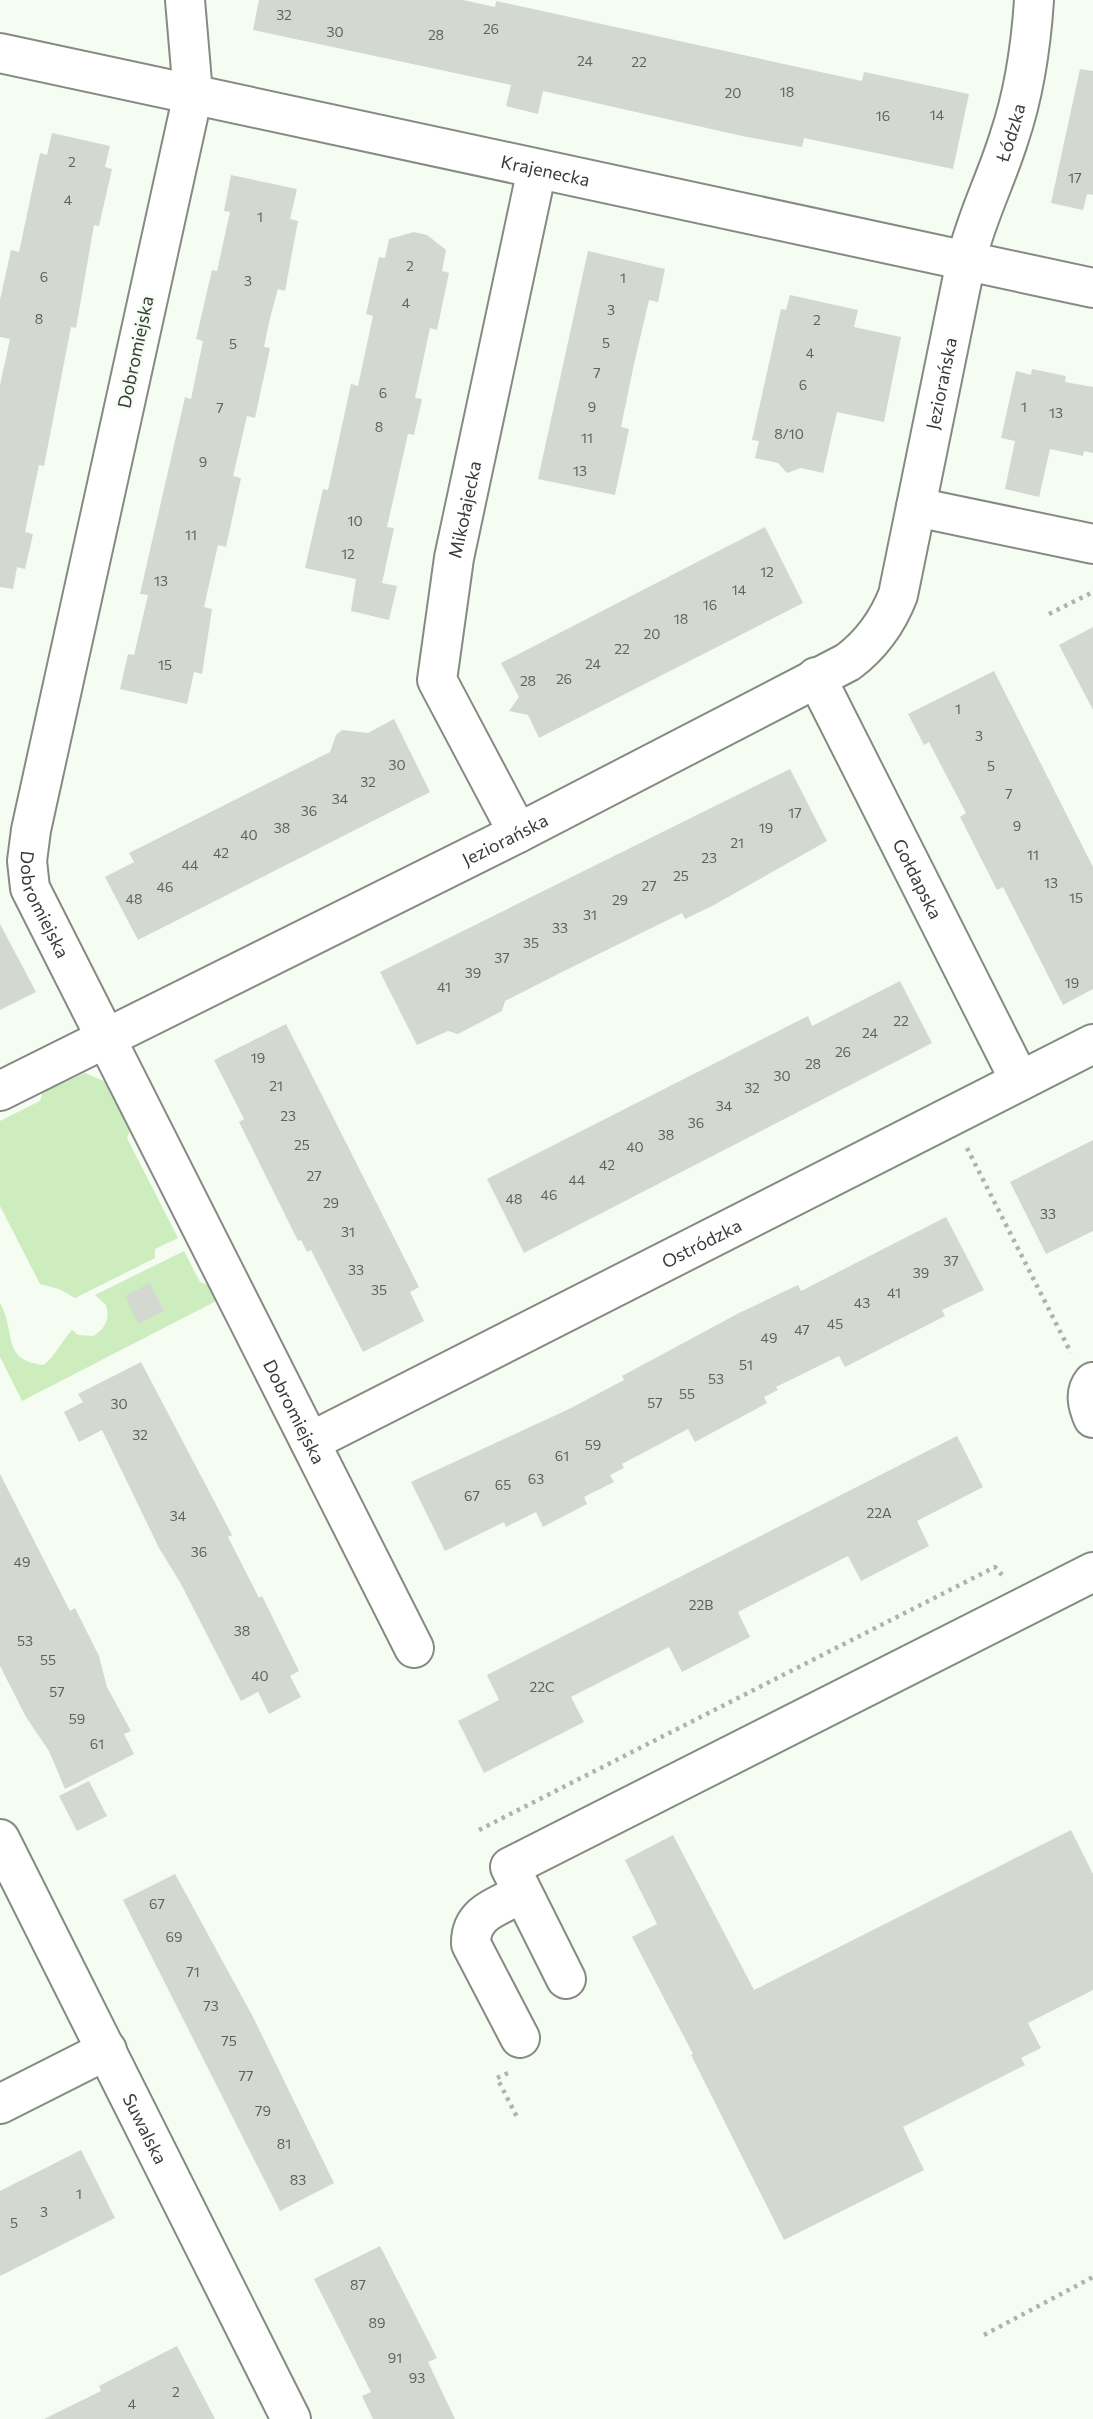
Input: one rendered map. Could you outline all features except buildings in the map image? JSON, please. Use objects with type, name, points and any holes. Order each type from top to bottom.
[{"type":"street","name":"Dobromiejska","points":[[185,0],[193,94],[97,525],[27,860],[30,888],[414,1648]]},
{"type":"street","name":"Łódzka","points":[[966,261],[972,234],[1013,126],[1030,49],[1034,0]]},
{"type":"street","name":"Krajenecka","points":[[0,53],[1093,288]]},
{"type":"street","name":"Mikołajecka","points":[[518,833],[437,680],[454,558],[537,169]]},
{"type":"street","name":"Jeziorańska","points":[[0,1091],[518,833],[861,652],[891,613],[898,595],[966,261]]},
{"type":"street","points":[[916,507],[1093,544]]},
{"type":"street","name":"Gołdapska","points":[[816,677],[1020,1081]]},
{"type":"street","name":"Ostródzka","points":[[310,1442],[1093,1044]]},
{"type":"street","points":[[566,1979],[510,1867],[1093,1572]]},
{"type":"street","name":"Suwalska","points":[[0,1839],[291,2419]]},
{"type":"street","points":[[520,2038],[471,1944],[471,1934],[481,1915],[522,1894]]},
{"type":"street","points":[[0,2104],[107,2050]]},
{"type":"path","points":[[1049,614],[1093,592]]},
{"type":"path","points":[[951,1116],[1091,1396]]},
{"type":"path","points":[[479,1830],[995,1567],[1001,1576],[1011,1571]]},
{"type":"path","points":[[984,2335],[1093,2277]]},
{"type":"green space","points":[[85,1073],[106,1082],[130,1130],[127,1138],[178,1238],[155,1249],[155,1258],[75,1298],[59,1289],[40,1284],[0,1206],[0,1121],[40,1101],[43,1092]]},
{"type":"green space","points":[[184,1251],[200,1282],[217,1288],[222,1298],[22,1401],[0,1357],[0,1303],[15,1351],[30,1362],[44,1365],[72,1330],[78,1335],[93,1336],[104,1326],[107,1319],[106,1305],[95,1295]]}]
